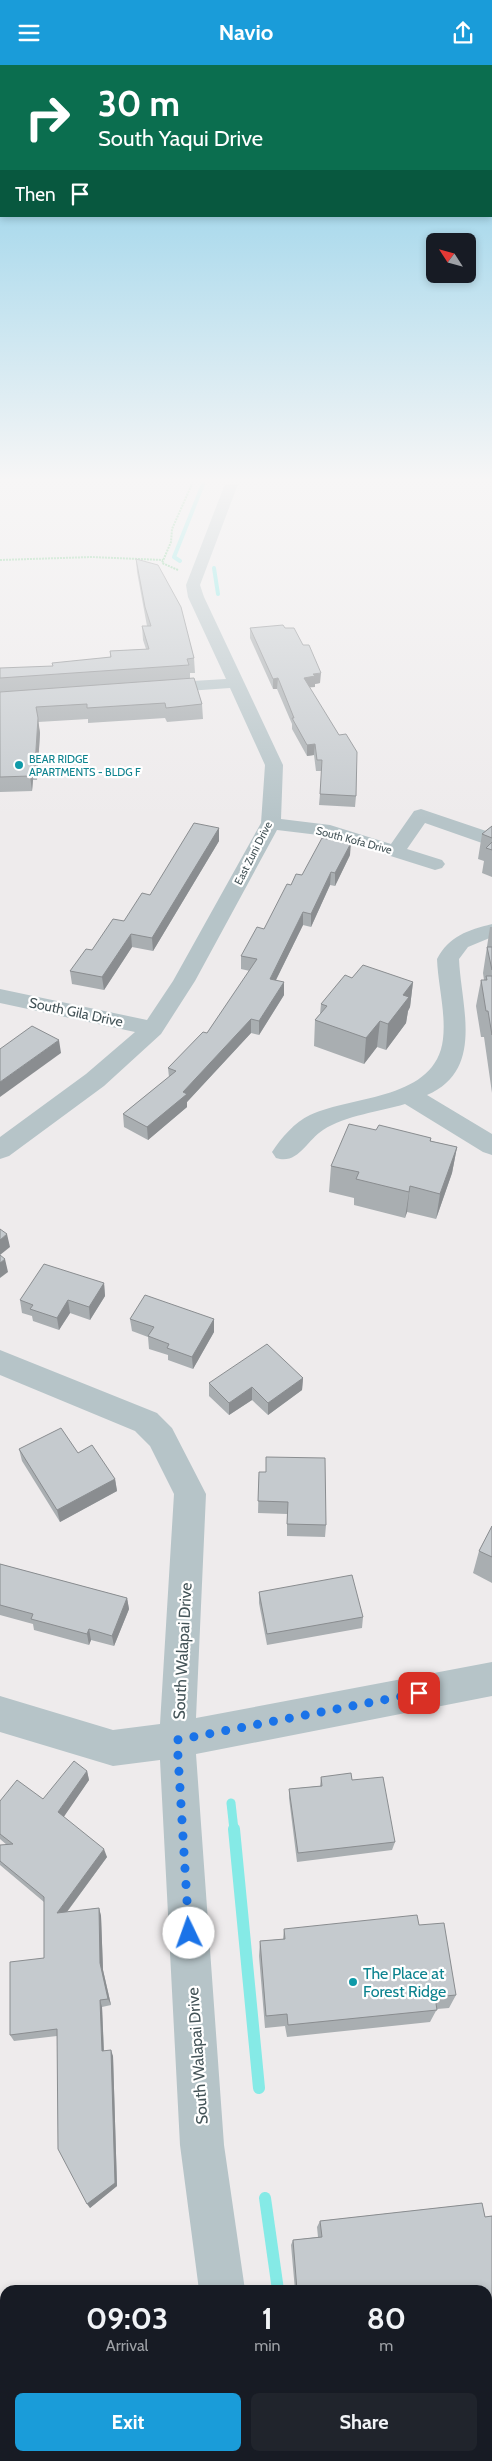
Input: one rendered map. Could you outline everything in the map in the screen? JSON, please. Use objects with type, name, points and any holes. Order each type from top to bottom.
[{"type":"street","name":"East Zuni Drive","points":[[0,1150],[95,1080],[153,1029],[184,981],[270,823],[274,765],[196,596]]},
{"type":"street","points":[[138,690],[237,683]]},
{"type":"street","points":[[396,851],[421,815],[489,839]]},
{"type":"street","name":"South Kofa Drive","points":[[270,823],[330,831],[435,864]]},
{"type":"street","points":[[285,1152],[317,1122],[343,1111],[388,1101],[433,1084],[451,1060],[455,1039],[448,972],[448,959],[451,951],[467,937],[492,930]]},
{"type":"street","name":"South Gila Drive","points":[[0,996],[153,1029]]},
{"type":"street","points":[[407,1094],[492,1146]]},
{"type":"street","name":"South Walapai Drive","points":[[0,1362],[146,1422],[161,1437],[175,1460],[190,1495],[177,1740],[202,2145],[221,2285]]},
{"type":"street","points":[[0,1714],[113,1748],[177,1740],[492,1679]]},
{"type":"building","points":[[143,596],[175,596],[181,607],[194,658],[187,659],[189,665],[0,678],[0,668],[53,666],[52,663],[111,657],[110,651],[149,649],[142,626],[151,626]]},
{"type":"building","points":[[283,625],[285,628],[294,628],[303,645],[309,645],[321,673],[304,678],[339,735],[346,734],[357,752],[356,796],[320,794],[322,760],[317,760],[315,744],[307,745],[292,718],[294,718],[278,678],[273,679],[250,628]]},
{"type":"building","points":[[194,678],[202,704],[166,708],[165,703],[87,708],[87,704],[36,707],[38,718],[35,765],[31,765],[30,776],[0,777],[0,692]]},
{"type":"building","points":[[194,823],[219,828],[152,938],[131,934],[102,977],[70,971],[86,949],[92,950],[113,919],[124,921],[142,893],[150,895]]},
{"type":"building","points":[[492,826],[492,838],[482,834]]},
{"type":"building","points":[[322,838],[351,843],[335,873],[331,872],[311,914],[303,912],[270,979],[284,982],[259,1021],[251,1019],[183,1092],[187,1094],[147,1127],[123,1114],[176,1071],[168,1068],[203,1032],[207,1033],[257,959],[241,956],[257,927],[264,929],[287,884],[291,885],[296,874],[302,875]]},
{"type":"building","points":[[492,842],[492,850],[486,848]]},
{"type":"building","points":[[487,947],[492,947],[492,970]]},
{"type":"building","points":[[363,965],[413,982],[403,995],[409,997],[388,1024],[380,1021],[366,1038],[315,1020],[327,1006],[321,1004],[345,975],[352,978]]},
{"type":"building","points":[[486,976],[492,976],[492,1035],[481,980],[487,980]]},
{"type":"building","points":[[32,1026],[59,1040],[0,1082],[0,1049]]},
{"type":"building","points":[[349,1124],[376,1130],[379,1125],[431,1138],[430,1141],[457,1147],[440,1194],[410,1186],[409,1192],[356,1179],[359,1172],[331,1166]]},
{"type":"building","points":[[0,1229],[7,1234],[0,1240]]},
{"type":"building","points":[[0,1255],[5,1259],[0,1263]]},
{"type":"building","points":[[44,1264],[104,1283],[89,1307],[68,1300],[57,1318],[30,1309],[33,1305],[20,1300]]},
{"type":"building","points":[[145,1295],[214,1319],[192,1357],[167,1348],[169,1344],[148,1336],[154,1327],[130,1319]]},
{"type":"building","points":[[267,1344],[303,1378],[268,1403],[252,1387],[229,1403],[209,1383]]},
{"type":"building","points":[[61,1428],[78,1453],[92,1445],[115,1479],[57,1510],[19,1449]]},
{"type":"building","points":[[266,1457],[325,1458],[326,1525],[287,1524],[288,1502],[258,1501],[259,1472],[266,1472]]},
{"type":"building","points":[[492,1526],[492,1557],[479,1551]]},
{"type":"building","points":[[0,1564],[127,1598],[112,1636],[89,1629],[87,1634],[31,1619],[33,1614],[0,1605]]},
{"type":"building","points":[[352,1575],[363,1617],[267,1634],[259,1592]]},
{"type":"building","points":[[74,1761],[87,1771],[58,1812],[104,1849],[57,1913],[99,1908],[100,1963],[108,1999],[100,2000],[102,2051],[111,2050],[115,2183],[87,2204],[58,2149],[57,2029],[10,2035],[10,1962],[44,1958],[44,1897],[0,1861],[0,1845],[13,1844],[0,1834],[0,1801],[17,1780],[43,1799]]},
{"type":"building","points":[[351,1773],[352,1780],[383,1777],[395,1842],[298,1853],[289,1789],[322,1786],[321,1777]]},
{"type":"building","name":"The Place at Forest Ridge","points":[[417,1915],[419,1925],[444,1923],[456,1995],[435,1997],[437,2010],[288,2025],[287,2014],[266,2016],[260,1941],[285,1939],[284,1929]]},
{"type":"building","points":[[482,2203],[485,2217],[492,2216],[492,2285],[297,2285],[293,2240],[322,2237],[320,2221]]},
{"type":"waterway","points":[[231,1803],[234,1830]]},
{"type":"waterway","points":[[234,1829],[259,2088]]},
{"type":"waterway","points":[[265,2198],[277,2285]]},
{"type":"place","name":"BEAR RIDGE APARTMENTS - BLDG F","points":[[19,765]]},
{"type":"place","name":"The Place at Forest Ridge","points":[[353,1982]]},
{"type":"route","points":[[189,1933],[177,1740],[419,1693]]}]
